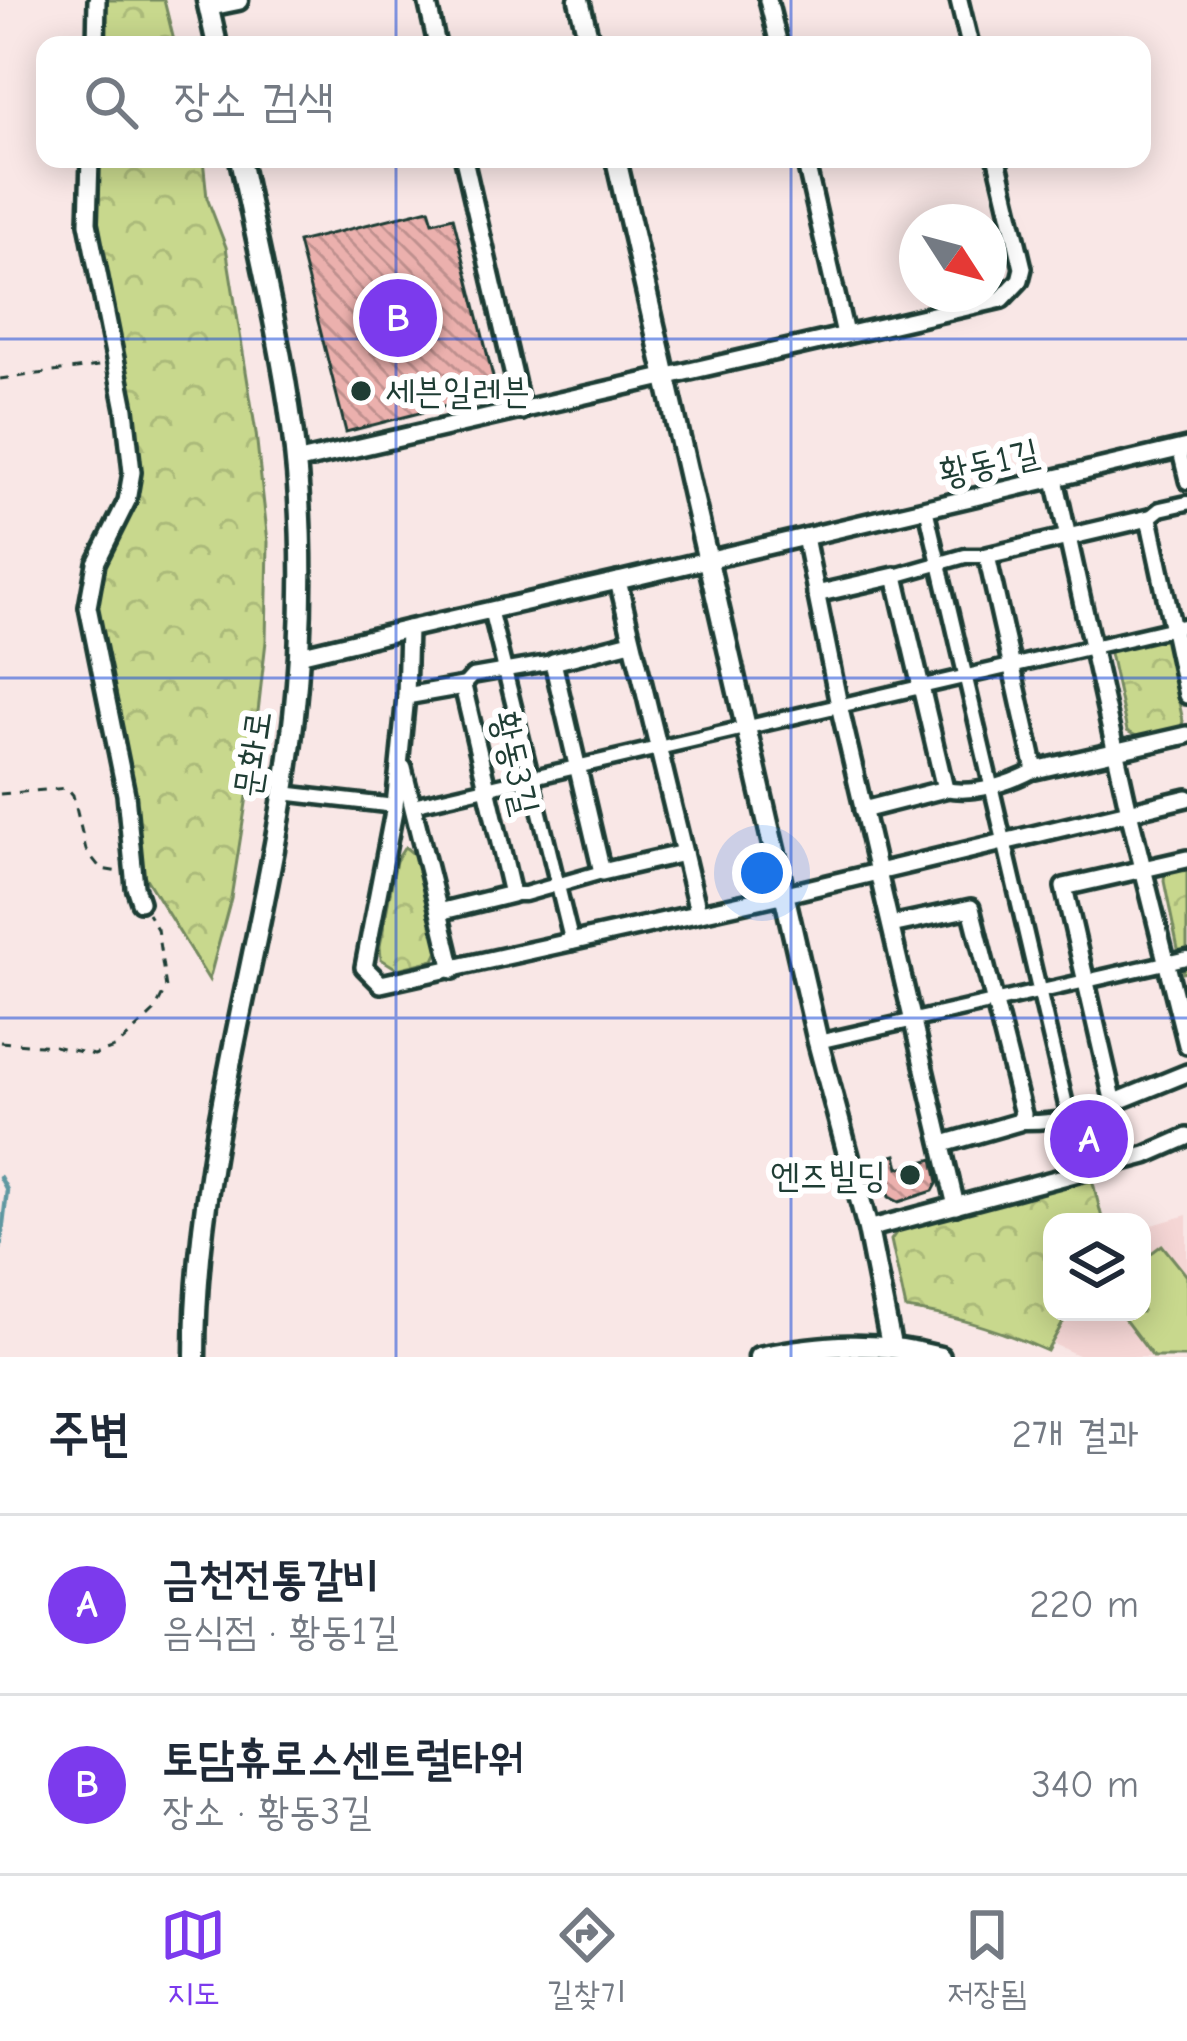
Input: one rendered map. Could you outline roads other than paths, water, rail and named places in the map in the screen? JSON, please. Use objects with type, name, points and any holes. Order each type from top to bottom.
[{"type":"street","points":[[96,36],[97,0]]},
{"type":"street","points":[[215,36],[208,3],[238,0]]},
{"type":"street","points":[[427,0],[435,36]]},
{"type":"street","points":[[579,0],[588,36]]},
{"type":"street","points":[[768,0],[776,36]]},
{"type":"street","points":[[959,0],[968,36]]},
{"type":"street","points":[[90,168],[88,223],[132,472],[127,501],[96,563],[88,607],[126,794],[140,902]]},
{"type":"street","name":"문화로","points":[[195,1357],[214,1159],[283,793],[299,655],[295,462],[279,349],[242,168]]},
{"type":"street","points":[[466,168],[522,411]]},
{"type":"street","points":[[618,168],[818,1042],[868,1228],[891,1345]]},
{"type":"street","points":[[807,168],[845,334]]},
{"type":"street","points":[[295,462],[1002,298],[1013,290],[1023,268],[999,168]]},
{"type":"street","points":[[1183,448],[1187,482]]},
{"type":"street","name":"황동1길","points":[[707,557],[1183,448]]},
{"type":"street","points":[[1055,479],[1187,1045]]},
{"type":"street","points":[[816,595],[939,562],[987,556],[1149,518],[1160,509],[1187,502]]},
{"type":"street","points":[[926,508],[1082,1173]]},
{"type":"street","points":[[1149,518],[1180,626],[1187,695]]},
{"type":"street","points":[[805,537],[839,706],[956,1206]]},
{"type":"street","points":[[987,556],[1035,770]]},
{"type":"street","points":[[299,655],[707,557]]},
{"type":"street","points":[[895,576],[945,789]]},
{"type":"street","points":[[618,581],[698,912]]},
{"type":"street","points":[[490,610],[572,943]]},
{"type":"street","points":[[283,793],[404,806],[1180,626]]},
{"type":"street","points":[[408,629],[404,806],[422,842],[453,970]]},
{"type":"street","points":[[463,686],[472,676],[631,642]]},
{"type":"street","name":"황동3길","points":[[554,662],[602,872]]},
{"type":"street","name":"황동3길","points":[[406,696],[463,686],[512,894]]},
{"type":"street","points":[[863,810],[945,789],[961,792],[992,786],[1035,770],[1187,735]]},
{"type":"street","points":[[404,806],[388,842],[364,967],[381,984],[1187,798]]},
{"type":"street","points":[[388,842],[409,838],[422,842]]},
{"type":"street","points":[[439,912],[684,853]]},
{"type":"street","points":[[1118,1101],[1113,1099],[1064,887],[1187,859]]},
{"type":"street","points":[[891,925],[970,908],[1023,1114],[1019,1122]]},
{"type":"street","points":[[818,1042],[1187,958]]},
{"type":"street","points":[[943,1144],[1019,1122],[1069,1118],[1187,1073]]},
{"type":"street","points":[[868,1228],[1146,1155],[1187,1137]]},
{"type":"street","points":[[759,1357],[846,1343],[891,1345],[940,1357]]},
{"type":"waterway","points":[[0,1177],[7,1190],[0,1249]]},
{"type":"place","name":"토담휴로스센트럴타워","points":[[398,318]]},
{"type":"place","name":"세븐일레븐","points":[[361,391]]},
{"type":"place","name":"금천전통갈비","points":[[1089,1139]]},
{"type":"place","name":"엔즈빌딩","points":[[910,1175]]}]
